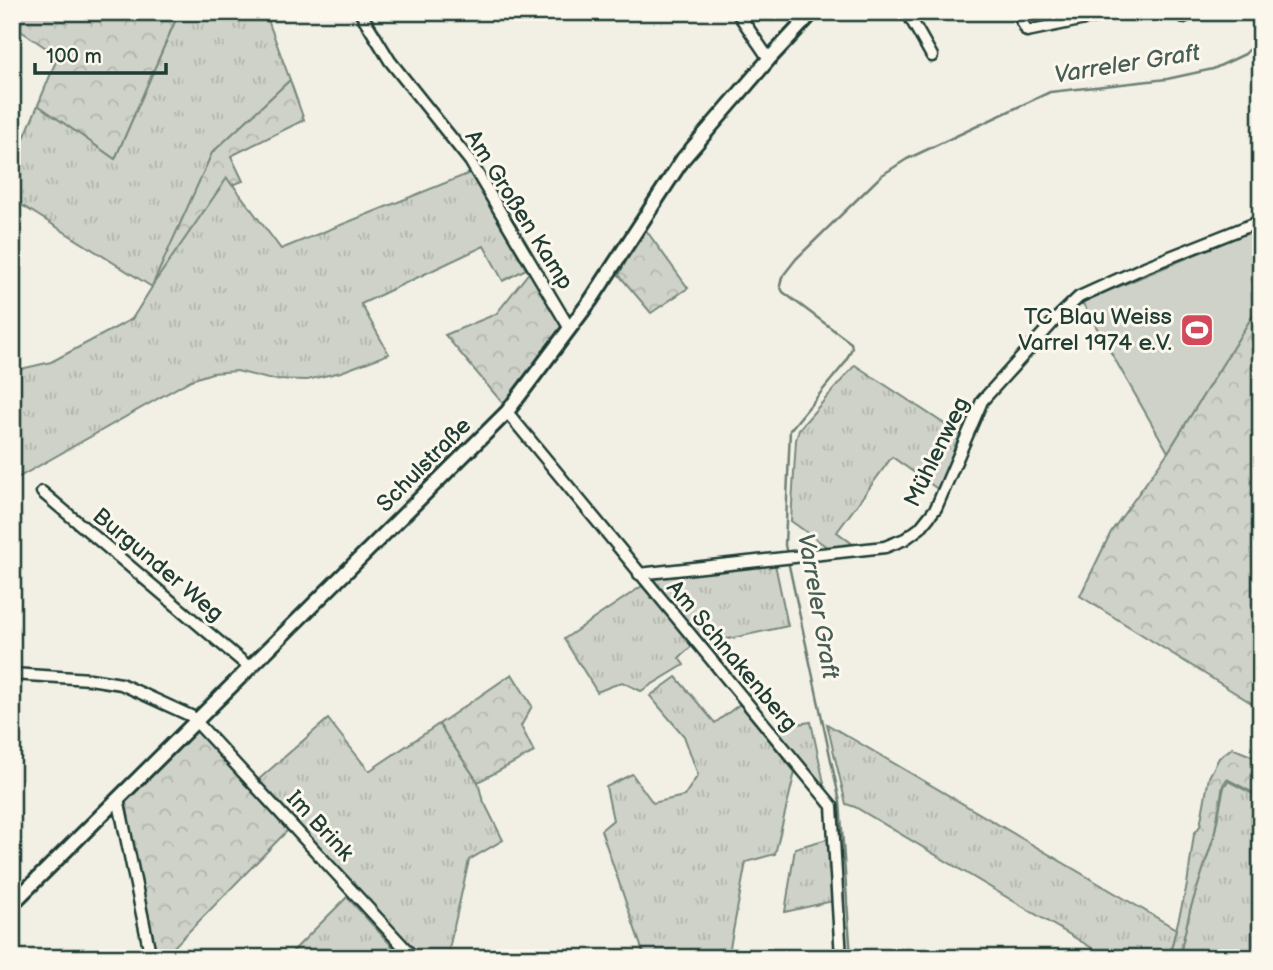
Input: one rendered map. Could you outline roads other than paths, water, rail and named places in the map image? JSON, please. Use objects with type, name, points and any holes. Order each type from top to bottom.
[{"type":"street","name":"Am Großen Kamp","points":[[360,12],[390,61],[470,161],[570,328]]},
{"type":"street","points":[[737,12],[769,59]]},
{"type":"street","name":"Schulstraße","points":[[12,904],[507,412],[591,300],[683,159],[813,12]]},
{"type":"street","points":[[907,12],[932,56]]},
{"type":"street","points":[[1017,12],[1027,31],[1119,12]]},
{"type":"street","name":"Mühlenweg","points":[[639,574],[885,547],[905,540],[920,528],[936,509],[982,401],[1057,318],[1079,298],[1145,267],[1261,221]]},
{"type":"street","name":"Am Schnakenberg","points":[[507,412],[832,806],[841,958]]},
{"type":"street","name":"Burgunder Weg","points":[[42,492],[250,668]]},
{"type":"street","name":"Im Brink","points":[[12,674],[90,679],[121,684],[191,716],[415,958]]},
{"type":"street","points":[[118,798],[151,958]]},
{"type":"waterway","name":"Varreler Graft","points":[[787,554],[785,545],[790,430],[845,363],[852,348],[851,343],[783,292],[780,286],[782,277],[796,259],[882,175],[907,159],[1050,92],[1167,79],[1213,69],[1245,54],[1261,37]]},
{"type":"waterway","name":"Varreler Graft","points":[[788,561],[840,802],[851,958]]},
{"type":"place","name":"TC Blau Weiss Varrel 1974 e.V.","points":[[1197,330]]}]
